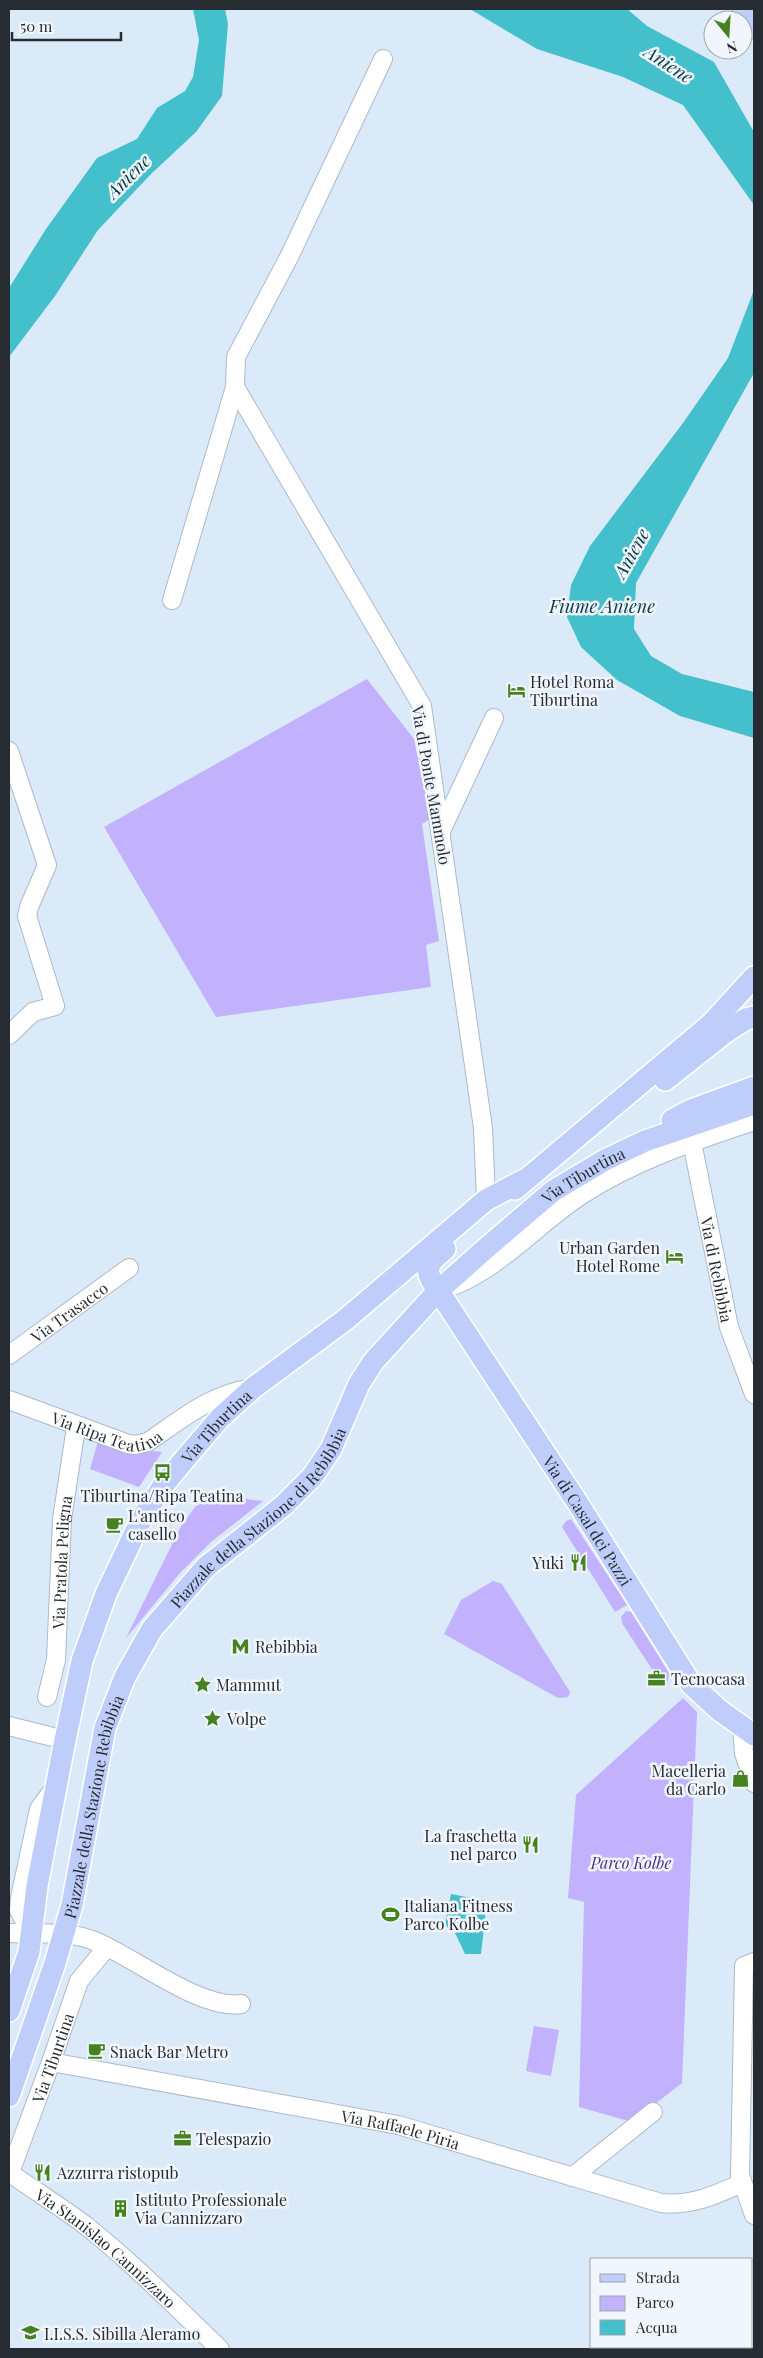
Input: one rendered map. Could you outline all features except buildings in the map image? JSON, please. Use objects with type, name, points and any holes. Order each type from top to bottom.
[{"type":"main road","points":[[741,9],[754,30]]},
{"type":"main road","name":"Via Tiburtina","points":[[438,1291],[428,1274],[430,1262],[576,1136],[711,1024],[754,977]]},
{"type":"main road","points":[[576,1136],[607,1121],[689,1062],[727,1031],[746,1019],[754,1017]]},
{"type":"main road","points":[[645,1141],[670,1121],[691,1110],[754,1087]]},
{"type":"main road","name":"Via Tiburtina","points":[[382,1352],[420,1313],[438,1291],[553,1191],[605,1160],[645,1141],[754,1104]]},
{"type":"main road","name":"Via Tiburtina","points":[[9,2011],[28,1956],[38,1886],[64,1740],[80,1667],[89,1638],[128,1544],[165,1483],[220,1418],[253,1388],[345,1320],[486,1200],[526,1179]]},
{"type":"main road","name":"Via di Casal dei Pazzi","points":[[438,1291],[558,1472],[691,1684],[719,1710],[748,1731]]},
{"type":"main road","name":"Piazzale della Stazione di Rebibbia","points":[[125,1677],[152,1629],[184,1589],[211,1562],[296,1495],[312,1477],[332,1449],[359,1384],[382,1352]]},
{"type":"main road","name":"Piazzale della Stazione Rebibbia","points":[[62,1935],[77,1882],[102,1737],[125,1677]]},
{"type":"main road","name":"Via Tiburtina","points":[[9,2096],[62,1935]]},
{"type":"street","points":[[172,600],[234,387],[236,357],[289,257],[383,59]]},
{"type":"street","name":"Via di Ponte Mammolo","points":[[234,387],[422,706],[483,1128],[486,1200]]},
{"type":"street","points":[[441,832],[494,718]]},
{"type":"street","points":[[9,752],[47,865],[28,907],[27,916],[55,1006],[33,1012],[9,1035]]},
{"type":"street","name":"Via Tiburtina","points":[[438,1291],[464,1283],[484,1270],[557,1212],[594,1187],[641,1161],[754,1121]]},
{"type":"street","name":"Via di Rebibbia","points":[[692,1142],[729,1327],[754,1394]]},
{"type":"street","name":"Via Trasacco","points":[[9,1356],[128,1268]]},
{"type":"street","name":"Via Ripa Teatina","points":[[9,1400],[128,1444],[142,1444],[213,1399],[229,1392],[253,1388]]},
{"type":"street","name":"Via Pratola Peligna","points":[[47,1697],[56,1660],[62,1519],[76,1426]]},
{"type":"street","points":[[9,1726],[64,1740]]},
{"type":"street","points":[[748,1731],[744,1752],[754,1783]]},
{"type":"street","points":[[9,1933],[82,1937],[107,1947],[181,1988],[220,2001],[241,2004]]},
{"type":"street","name":"Via Tiburtina","points":[[9,2174],[79,1980],[107,1947]]},
{"type":"street","points":[[754,1962],[744,1966],[748,2044],[742,2182],[754,2215]]},
{"type":"street","name":"Via Raffaele Piria","points":[[51,2062],[398,2126],[662,2202],[674,2204],[701,2200],[742,2182]]},
{"type":"street","points":[[572,2177],[653,2112]]},
{"type":"street","name":"Via Stanislao Cannizzaro","points":[[9,2174],[84,2224],[136,2268],[220,2349]]},
{"type":"green space","points":[[367,679],[414,739],[430,819],[422,824],[439,941],[426,945],[431,987],[216,1017],[104,827]]},
{"type":"green space","points":[[99,1438],[133,1449],[162,1452],[139,1487],[90,1469]]},
{"type":"green space","points":[[222,1496],[263,1501],[211,1542],[180,1573],[126,1638],[181,1526],[195,1507],[211,1498]]},
{"type":"green space","points":[[571,1519],[627,1605],[615,1612],[562,1527],[566,1521]]},
{"type":"green space","points":[[493,1581],[502,1584],[570,1692],[568,1697],[558,1698],[444,1634],[461,1600]]},
{"type":"green space","points":[[626,1611],[631,1612],[669,1673],[668,1681],[660,1679],[655,1674],[622,1623],[621,1617]]},
{"type":"green space","name":"Parco Kolbe","points":[[683,1698],[697,1712],[682,2083],[632,2122],[579,2107],[584,1902],[568,1898],[576,1795]]},
{"type":"green space","points":[[534,2026],[559,2030],[551,2076],[526,2071]]},
{"type":"water","name":"Aniene","points":[[193,9],[225,9],[228,24],[222,96],[196,132],[151,174],[98,230],[55,296],[9,357],[9,288],[46,229],[97,158],[137,139],[157,108],[185,91],[193,77],[199,40]]},
{"type":"water","name":"Aniene","points":[[470,9],[627,9],[647,26],[703,56],[703,60],[714,62],[754,132],[754,205],[683,105],[623,77],[537,49]]},
{"type":"water","name":"Fiume Aniene","points":[[754,290],[754,373],[636,583],[634,629],[651,656],[682,674],[754,692],[754,738],[680,716],[617,680],[581,647],[567,617],[571,585],[590,546],[683,423],[728,358]]},
{"type":"water","points":[[451,1894],[487,1901],[481,1954],[465,1954],[455,1933],[445,1925]]},
{"type":"place","name":"Hotel Roma Tiburtina","points":[[516,690]]},
{"type":"place","name":"Urban Garden Hotel Rome","points":[[674,1256]]},
{"type":"place","name":"Tiburtina/Ripa Teatina","points":[[162,1473]]},
{"type":"place","name":"L'antico casello","points":[[114,1524]]},
{"type":"place","name":"Yuki","points":[[578,1562]]},
{"type":"place","name":"Rebibbia","points":[[241,1646]]},
{"type":"place","name":"Tecnocasa","points":[[657,1678]]},
{"type":"place","name":"Mammut","points":[[202,1684]]},
{"type":"place","name":"Volpe","points":[[213,1718]]},
{"type":"place","name":"Macelleria da Carlo","points":[[740,1779]]},
{"type":"place","name":"La fraschetta nel parco","points":[[531,1844]]},
{"type":"place","name":"Italiana Fitness Parco Kolbe","points":[[390,1914]]},
{"type":"place","name":"Snack Bar Metro","points":[[96,2051]]},
{"type":"place","name":"Telespazio","points":[[182,2138]]},
{"type":"place","name":"Azzurra ristopub","points":[[43,2172]]},
{"type":"place","name":"Istituto Professionale Via Cannizzaro","points":[[121,2208]]},
{"type":"place","name":"I.I.S.S. Sibilla Aleramo","points":[[30,2333]]}]
